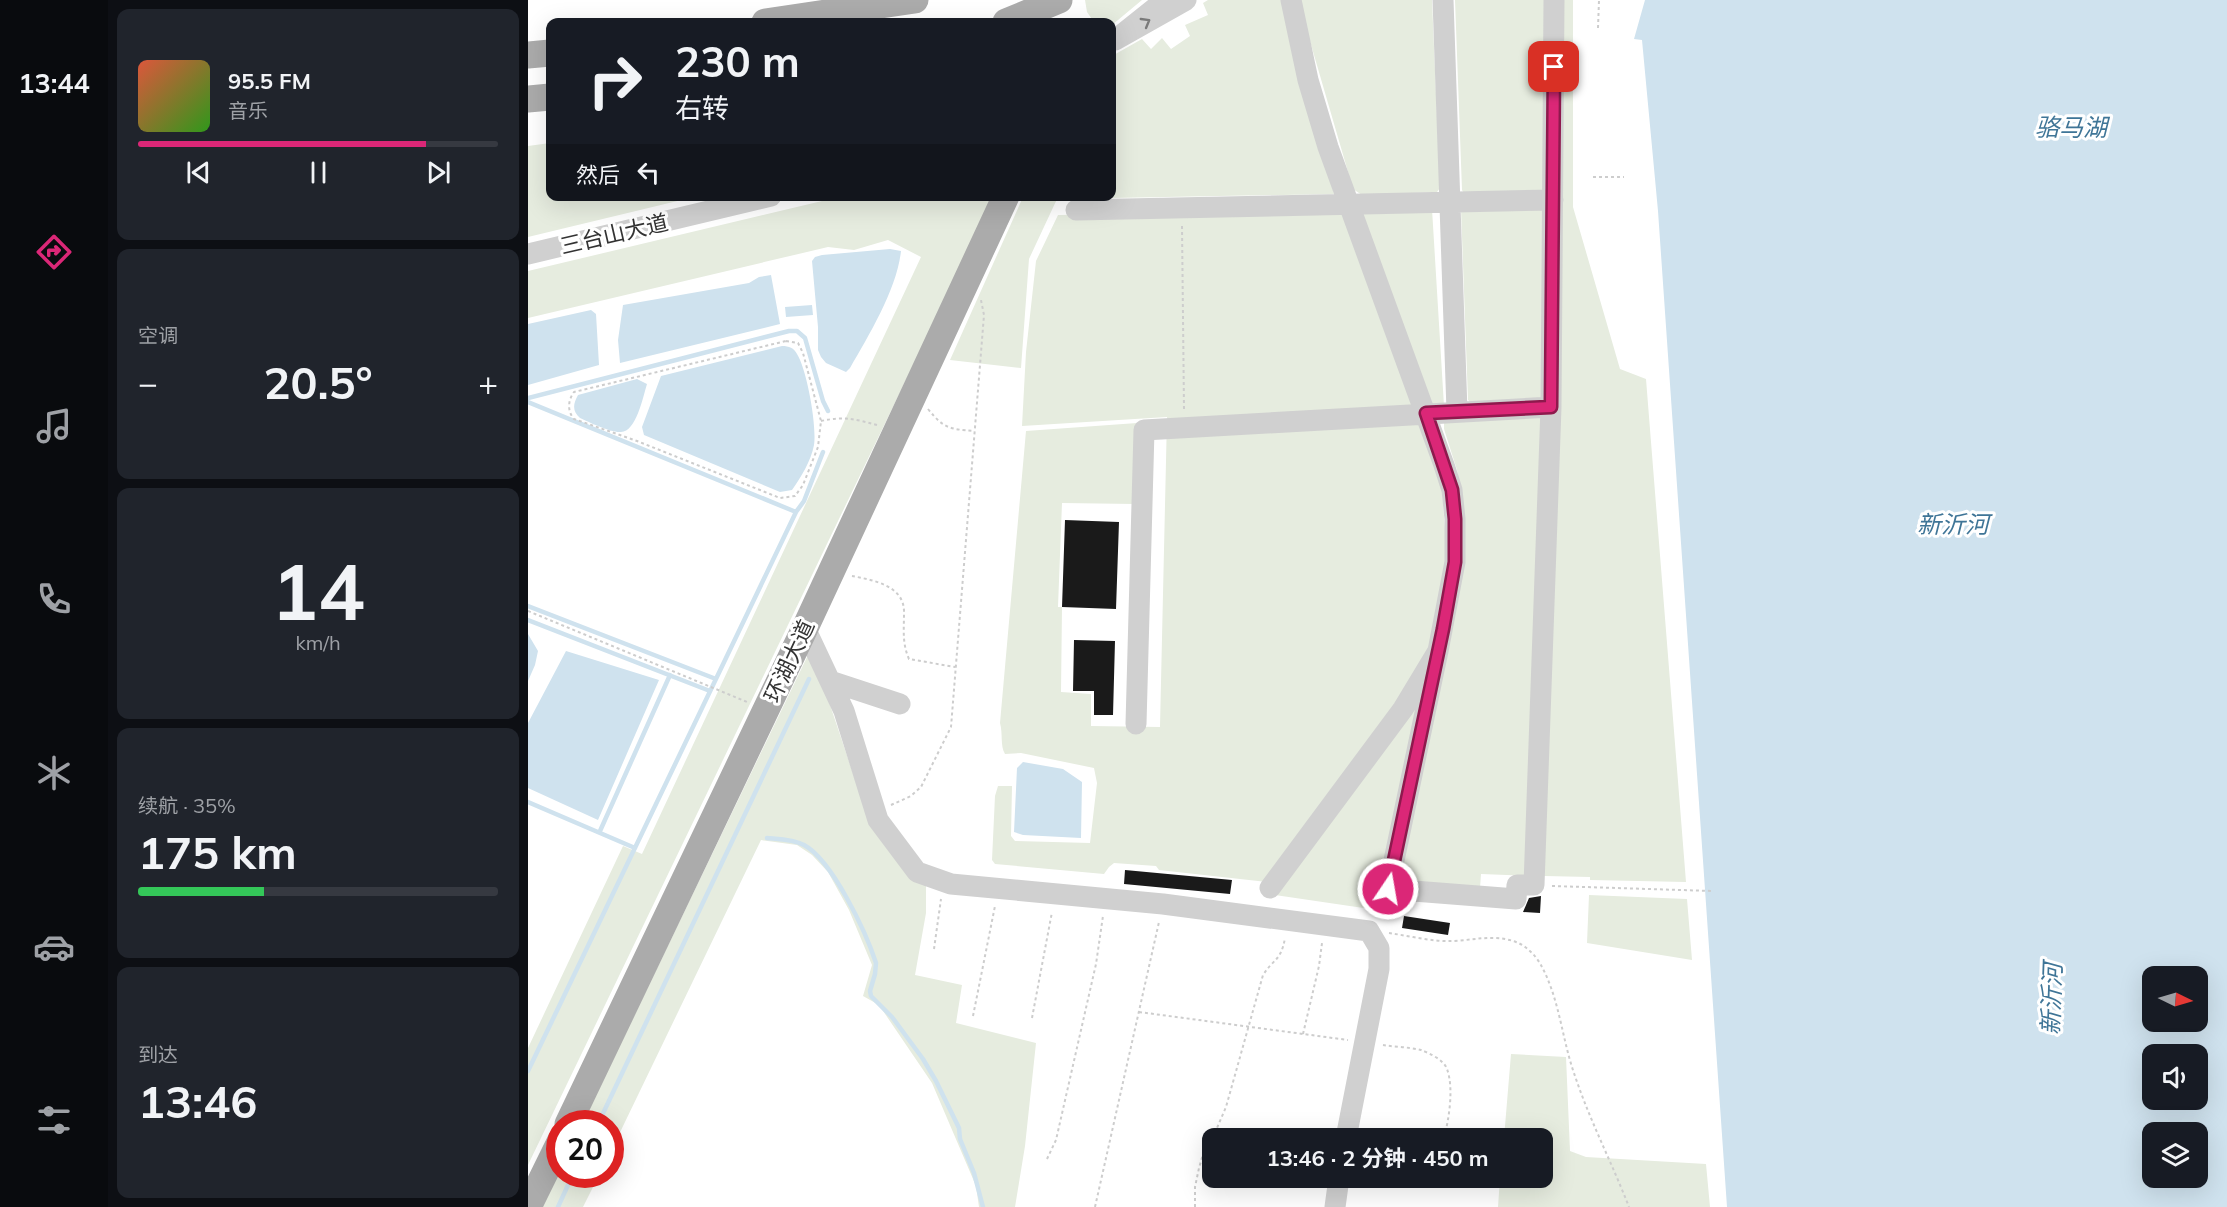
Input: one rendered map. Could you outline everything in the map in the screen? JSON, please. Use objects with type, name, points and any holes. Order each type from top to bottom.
[{"type":"main road","points":[[792,18],[915,0]]},
{"type":"main road","points":[[1016,18],[1059,0]]},
{"type":"main road","points":[[1063,18],[1065,0]]},
{"type":"main road","points":[[528,55],[546,53]]},
{"type":"main road","points":[[528,99],[546,97]]},
{"type":"main road","name":"环湖大道","points":[[575,1110],[805,628],[1004,201]]},
{"type":"main road","points":[[528,1207],[546,1170]]},
{"type":"street","points":[[1116,40],[1165,0]]},
{"type":"street","points":[[1116,40],[1186,0]]},
{"type":"street","points":[[1291,0],[1308,80],[1328,147],[1452,490],[1455,562],[1388,889],[1516,899],[1516,885],[1534,885],[1551,407],[1554,0]]},
{"type":"street","points":[[1443,0],[1457,411]]},
{"type":"street","points":[[1076,210],[1553,200]]},
{"type":"street","name":"三台山大道","points":[[528,254],[750,201]]},
{"type":"street","points":[[1136,724],[1144,430],[1551,407]]},
{"type":"street","points":[[805,628],[844,711],[878,820],[917,872],[951,884],[1163,904],[1369,931],[1379,948],[1380,969],[1349,1128]]},
{"type":"street","points":[[1270,888],[1403,709],[1438,651]]},
{"type":"street","points":[[830,681],[900,705]]},
{"type":"street","points":[[1335,1207],[1338,1188]]},
{"type":"path","points":[[1598,28],[1599,0]]},
{"type":"path","points":[[1593,177],[1624,177]]},
{"type":"path","points":[[1182,208],[1185,428]]},
{"type":"path","points":[[875,812],[911,796],[921,787],[951,727],[984,315],[981,297]]},
{"type":"path","points":[[792,340],[798,343],[802,353],[821,421],[818,447],[803,485],[795,496],[780,498],[637,441],[574,419],[569,407],[570,397],[574,392],[792,340]]},
{"type":"path","points":[[914,394],[939,422],[948,428],[975,430]]},
{"type":"path","points":[[821,421],[840,417],[852,418],[897,431]]},
{"type":"path","points":[[831,571],[889,586],[900,597],[904,610],[903,647],[909,659],[956,667]]},
{"type":"path","points":[[528,611],[766,710]]},
{"type":"path","points":[[934,949],[943,881]]},
{"type":"path","points":[[1534,885],[1712,891]]},
{"type":"path","points":[[973,1016],[998,888]]},
{"type":"path","points":[[1032,1018],[1056,894]]},
{"type":"path","points":[[1047,1159],[1056,1140],[1093,975],[1106,899]]},
{"type":"path","points":[[1095,1207],[1163,904]]},
{"type":"path","points":[[1195,1207],[1195,1187],[1204,1151],[1226,1107],[1263,975],[1269,965],[1279,958],[1283,948],[1287,920]]},
{"type":"path","points":[[1303,1034],[1319,966],[1324,925]]},
{"type":"path","points":[[1369,931],[1453,941],[1483,937],[1502,938],[1518,942],[1527,948],[1541,963],[1553,989],[1574,1073],[1599,1139],[1629,1207]]},
{"type":"path","points":[[1139,1012],[1420,1050],[1447,1067],[1450,1096],[1450,1118],[1447,1128]]},
{"type":"shaded area","points":[[1085,0],[1142,0],[1116,22],[1116,18],[1091,18],[1087,12]]},
{"type":"shaded area","points":[[1208,0],[1287,0],[1334,194],[1116,198],[1116,54],[1142,39],[1151,49],[1162,38],[1171,49],[1190,36],[1185,25],[1208,15],[1203,3]]},
{"type":"shaded area","points":[[1298,0],[1432,0],[1440,188],[1437,192],[1362,195],[1353,189]]},
{"type":"shaded area","points":[[1455,0],[1549,0],[1543,191],[1465,195],[1462,190]]},
{"type":"shaded area","points":[[1564,0],[1573,0],[1573,207],[1620,369],[1646,379],[1686,882],[1590,880],[1590,877],[1544,876]]},
{"type":"shaded area","points":[[546,144],[546,201],[677,201],[528,237],[528,146]]},
{"type":"shaded area","points":[[822,201],[992,201],[554,1110],[546,1110],[546,1128],[528,1165],[528,1048],[623,846],[642,854],[921,257],[888,240],[854,250],[828,247],[528,318],[528,271]]},
{"type":"shaded area","points":[[1021,201],[1056,201],[1029,259],[1021,368],[950,360]]},
{"type":"shaded area","points":[[1432,209],[1444,406],[1425,428],[1442,490],[1447,555],[1422,700],[1377,910],[1275,895],[1267,882],[1159,870],[1156,866],[1114,863],[1104,874],[995,864],[992,860],[995,796],[998,786],[1012,786],[1011,836],[1015,841],[1090,843],[1097,783],[1094,768],[1021,753],[1005,754],[1003,747],[1000,723],[1026,431],[1137,423],[1135,504],[1062,503],[1058,607],[1062,607],[1061,692],[1091,694],[1091,726],[1160,727],[1167,417],[1022,426],[1026,352],[1036,261],[1058,215]]},
{"type":"shaded area","points":[[1461,209],[1544,210],[1541,398],[1472,403],[1468,400]]},
{"type":"shaded area","points":[[1543,416],[1532,876],[1481,874],[1480,888],[1402,884],[1397,867],[1463,508],[1457,470],[1444,429],[1444,422]]},
{"type":"shaded area","points":[[809,653],[827,696],[867,815],[926,883],[926,913],[915,975],[962,985],[956,1023],[1036,1043],[1025,1146],[1015,1207],[979,1207],[976,1186],[932,1083],[879,1005],[863,996],[872,965],[849,910],[828,872],[812,855],[797,845],[761,840],[624,1124],[624,1110],[589,1110]]},
{"type":"shaded area","points":[[1589,895],[1687,899],[1692,960],[1587,943]]},
{"type":"shaded area","points":[[1511,1054],[1566,1057],[1570,1151],[1586,1157],[1706,1164],[1710,1207],[1498,1207],[1499,1188],[1553,1188],[1553,1128],[1505,1128]]},
{"type":"shaded area","points":[[550,1188],[592,1188],[583,1207],[541,1207]]},
{"type":"water","name":"新沂河","points":[[1645,0],[2227,0],[2227,1207],[1727,1207],[1658,211],[1642,40],[1634,39]]},
{"type":"water","points":[[890,249],[901,251],[894,281],[881,311],[850,368],[846,372],[826,363],[818,350],[812,261],[815,257],[822,255]]},
{"type":"water","points":[[771,275],[780,324],[620,363],[618,340],[623,305],[749,283],[759,277]]},
{"type":"water","points":[[812,305],[813,315],[786,317],[785,307]]},
{"type":"water","points":[[591,310],[596,314],[599,365],[528,385],[528,324]]},
{"type":"water","points":[[782,346],[793,349],[801,362],[808,385],[815,436],[811,457],[792,490],[780,492],[644,435],[642,427],[661,376]]},
{"type":"water","points":[[637,379],[647,384],[635,420],[626,430],[617,432],[606,429],[580,418],[576,413],[574,404],[578,395]]},
{"type":"water","points":[[528,634],[538,651],[528,681]]},
{"type":"water","points":[[566,651],[659,680],[598,820],[528,788],[528,723]]},
{"type":"water","points":[[1023,762],[1063,769],[1082,782],[1081,838],[1023,835],[1014,832],[1017,768]]},
{"type":"building","points":[[1065,520],[1119,522],[1116,609],[1062,607]]},
{"type":"building","points":[[1074,640],[1115,641],[1113,715],[1094,715],[1094,691],[1073,691]]},
{"type":"building","points":[[1125,870],[1232,880],[1230,894],[1124,884]]},
{"type":"building","points":[[1541,896],[1540,913],[1523,912],[1529,898]]},
{"type":"building","points":[[1404,916],[1450,923],[1448,935],[1402,928]]},
{"type":"waterway","points":[[528,398],[789,331],[797,331],[805,338],[828,411]]},
{"type":"waterway","points":[[528,402],[796,512]]},
{"type":"waterway","points":[[528,1071],[796,512],[804,501],[823,452]]},
{"type":"waterway","points":[[528,606],[716,679]]},
{"type":"waterway","points":[[528,620],[710,691]]},
{"type":"waterway","points":[[600,831],[670,675]]},
{"type":"waterway","points":[[605,1110],[809,679]]},
{"type":"waterway","points":[[528,802],[635,848]]},
{"type":"waterway","points":[[767,838],[800,843],[815,853],[826,865],[847,898],[876,963],[871,996],[892,1017],[936,1081],[959,1128],[960,1139],[974,1173],[983,1207]]},
{"type":"waterway","points":[[558,1207],[567,1188]]},
{"type":"route","points":[[1388,889],[1455,562],[1452,490],[1426,413],[1551,407],[1554,67]]},
{"type":"water label","name":"骆马湖","points":[[2071,128]]}]
